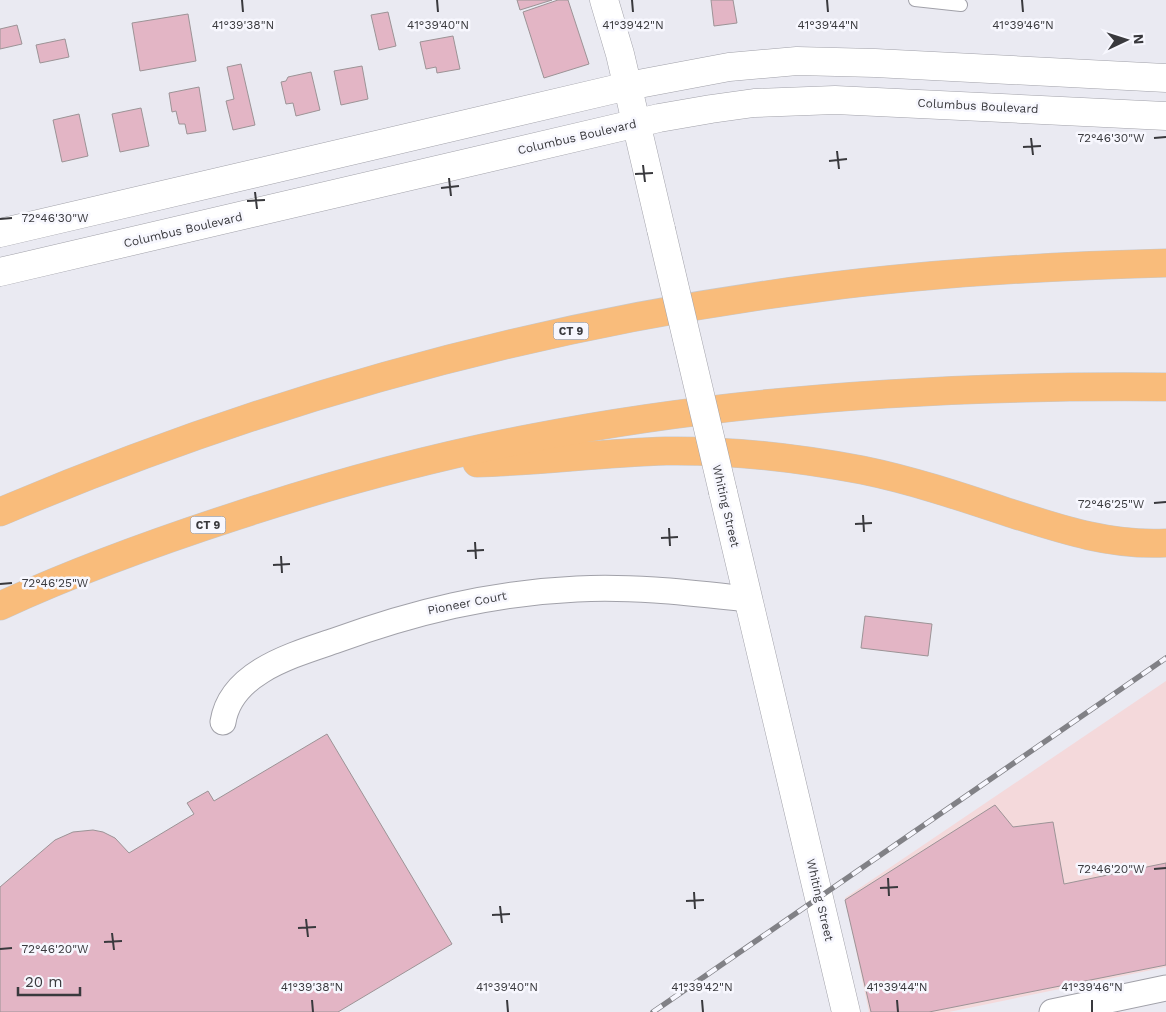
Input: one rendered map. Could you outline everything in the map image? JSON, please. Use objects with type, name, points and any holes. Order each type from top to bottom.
[{"type":"highway","name":"CT 9","points":[[0,512],[138,457],[280,407],[395,373],[563,332],[730,301],[844,285],[1032,268],[1166,263]]},
{"type":"highway","name":"CT 9","points":[[0,606],[107,561],[210,524],[305,494],[423,462],[531,438],[602,425],[790,401],[870,394],[963,388],[1045,386],[1166,387]]},
{"type":"highway","points":[[423,462],[488,463],[668,451],[760,456],[836,466],[884,475],[932,488],[1062,530],[1095,538],[1133,544],[1166,543]]},
{"type":"street","name":"Whiting Street","points":[[604,0],[628,86],[722,492],[846,1012]]},
{"type":"street","points":[[0,233],[628,86],[740,65],[803,61],[884,63],[1166,78]]},
{"type":"street","name":"Columbus Boulevard","points":[[0,272],[636,124],[733,105],[811,100],[904,102],[1166,116]]},
{"type":"street","name":"Pioneer Court","points":[[223,722],[228,707],[238,692],[252,679],[274,664],[371,628],[444,607],[528,592],[588,589],[644,590],[748,599]]},
{"type":"street","points":[[1052,1012],[1166,988]]},
{"type":"lane","points":[[915,0],[961,5]]},
{"type":"shaded area","points":[[1166,681],[1166,967],[949,1012],[869,1012],[845,898]]},
{"type":"building","points":[[517,0],[552,0],[520,10]]},
{"type":"building","points":[[558,0],[568,0],[589,64],[544,78],[523,12]]},
{"type":"building","points":[[711,0],[733,0],[737,23],[714,26]]},
{"type":"building","points":[[388,12],[396,46],[379,50],[371,15]]},
{"type":"building","points":[[188,14],[196,61],[140,71],[132,23]]},
{"type":"building","points":[[17,25],[22,44],[0,49],[0,29]]},
{"type":"building","points":[[453,36],[460,69],[437,73],[436,67],[426,69],[420,42]]},
{"type":"building","points":[[65,39],[69,57],[40,63],[36,45]]},
{"type":"building","points":[[241,64],[255,125],[233,130],[226,101],[234,99],[227,67]]},
{"type":"building","points":[[362,66],[368,99],[341,105],[334,71]]},
{"type":"building","points":[[311,72],[320,110],[296,116],[293,103],[286,104],[281,82],[286,81],[288,77]]},
{"type":"building","points":[[199,87],[206,131],[187,134],[185,124],[179,124],[176,111],[172,112],[169,93]]},
{"type":"building","points":[[141,108],[149,146],[120,152],[112,114]]},
{"type":"building","points":[[79,114],[88,156],[62,162],[53,120]]},
{"type":"building","points":[[865,616],[932,624],[928,656],[861,648]]},
{"type":"building","points":[[327,734],[452,944],[338,1012],[0,1012],[0,887],[55,840],[73,832],[93,830],[103,832],[115,838],[129,853],[194,814],[187,803],[208,791],[214,801]]},
{"type":"building","points":[[995,805],[1013,827],[1053,822],[1064,884],[1166,863],[1166,965],[929,1012],[871,1012],[845,900]]},
{"type":"railway","points":[[653,1012],[1166,658]]}]
